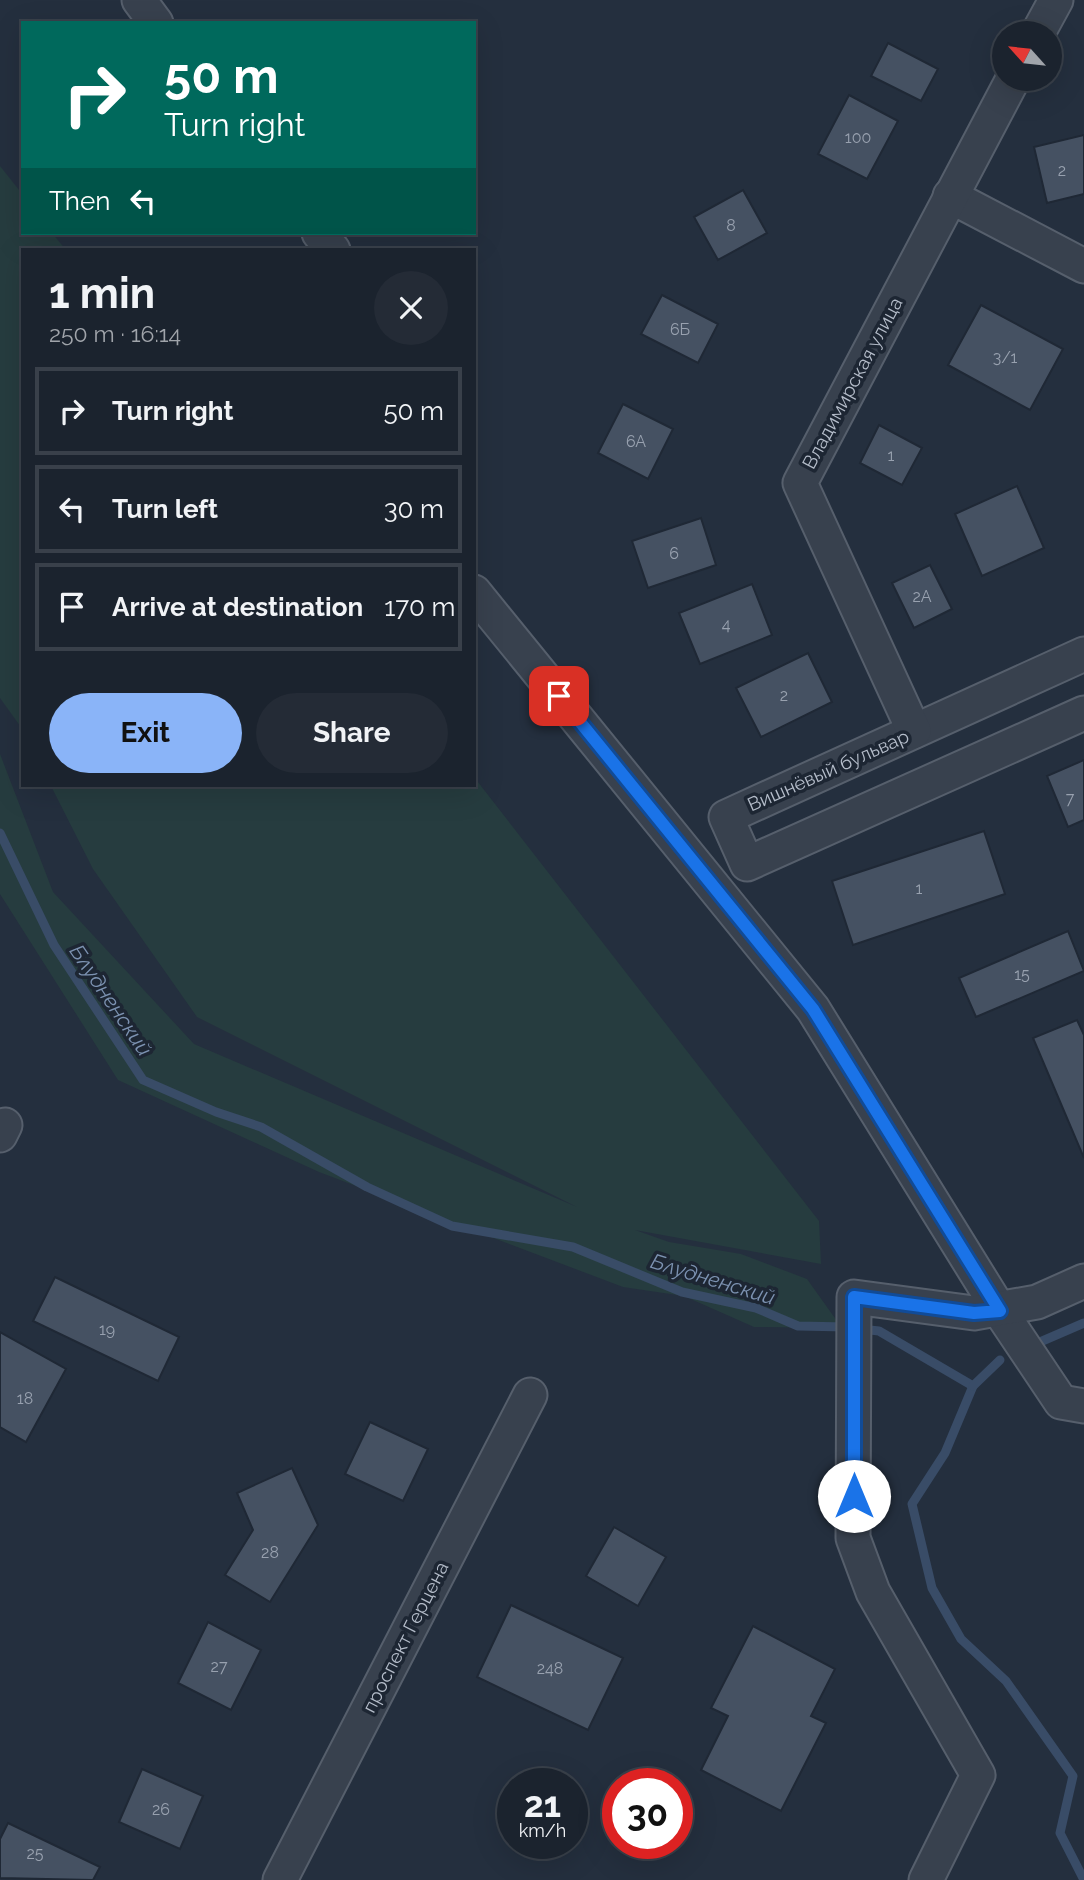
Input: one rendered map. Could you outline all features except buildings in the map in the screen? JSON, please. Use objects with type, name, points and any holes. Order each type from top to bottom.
[{"type":"street","points":[[139,0],[155,21]]},
{"type":"street","points":[[1045,21],[1056,0]]},
{"type":"street","name":"Владимирская улица","points":[[914,731],[800,483],[1007,91]]},
{"type":"street","points":[[950,196],[1084,265]]},
{"type":"street","points":[[476,594],[813,1009],[1000,1311],[1060,1402],[1084,1406]]},
{"type":"street","name":"Вишнёвый бульвар","points":[[1084,654],[726,817],[747,864],[1084,713]]},
{"type":"street","points":[[926,1880],[978,1775],[873,1592],[853,1538],[854,1297],[974,1313],[1000,1311],[1037,1302],[1084,1282]]},
{"type":"street","name":"проспект Герцена","points":[[281,1880],[530,1395]]},
{"type":"green space","points":[[0,166],[21,192],[21,235],[54,235],[64,248],[21,248],[21,727],[0,698]]},
{"type":"green space","points":[[0,754],[53,892],[194,1044],[577,1207],[197,1017],[93,869],[52,787],[476,787],[476,780],[819,1221],[821,1264],[635,1230],[669,1242],[741,1254],[807,1279],[842,1328],[754,1327],[684,1296],[623,1287],[319,1172],[118,1080],[0,894]]},
{"type":"waterway","name":"Блудненский","points":[[0,833],[54,945],[143,1080],[216,1112],[261,1127],[367,1187],[452,1226],[573,1247],[682,1292],[756,1308],[798,1326],[847,1327]]},
{"type":"waterway","points":[[1040,1342],[1084,1323]]},
{"type":"waterway","name":"Блудненский","points":[[861,1329],[879,1331],[973,1386],[945,1453],[912,1504],[932,1588],[961,1639],[1006,1681],[1073,1776],[1060,1833],[1084,1880]]},
{"type":"waterway","points":[[973,1386],[1000,1360]]},
{"type":"route","points":[[559,696],[813,1009],[1000,1311],[974,1313],[854,1297],[854,1496]]}]
